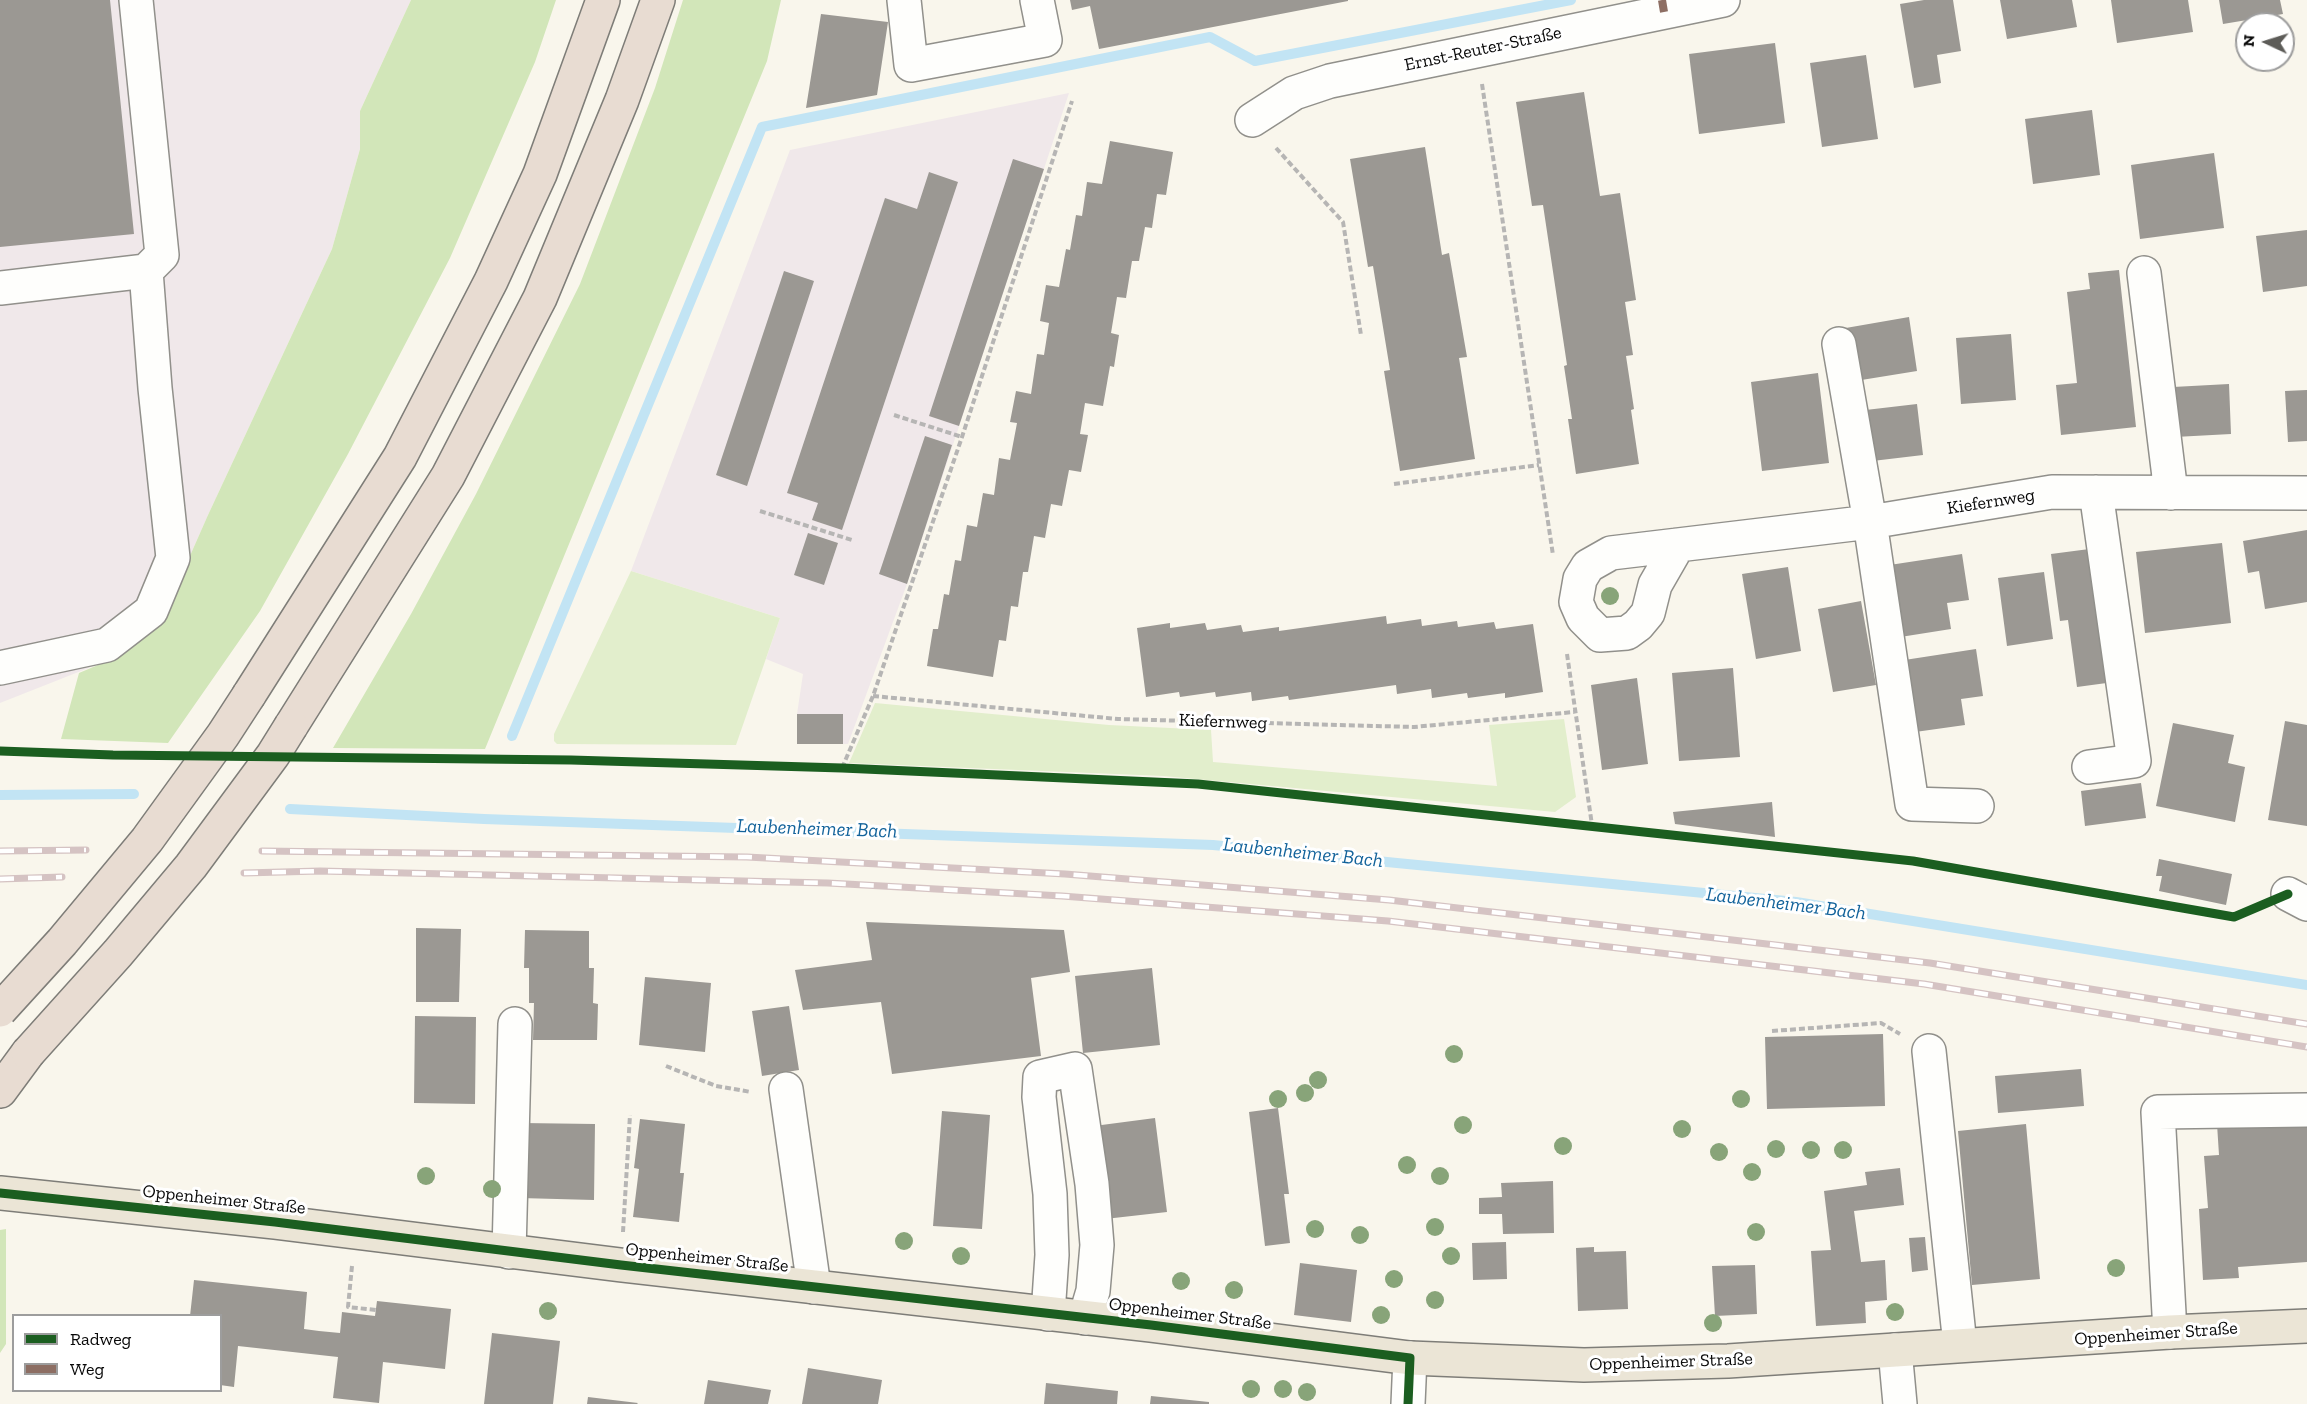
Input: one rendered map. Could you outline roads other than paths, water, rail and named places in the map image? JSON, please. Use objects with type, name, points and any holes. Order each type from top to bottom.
[{"type":"highway","points":[[0,1010],[62,942],[147,840],[224,735],[400,458],[491,281],[540,174],[603,0]]},
{"type":"highway","points":[[0,1091],[10,1073],[118,953],[191,866],[273,755],[448,476],[540,298],[622,100],[658,0]]},
{"type":"main road","name":"Oppenheimer Straße","points":[[0,1192],[275,1222],[509,1252],[1410,1358],[1584,1365],[1728,1361],[2170,1332],[2307,1326]]},
{"type":"street","points":[[0,288],[147,271],[162,255],[136,0]]},
{"type":"street","points":[[904,0],[911,65],[1044,40],[1037,0]]},
{"type":"street","name":"Ernst-Reuter-Straße","points":[[1252,120],[1294,93],[1330,81],[1724,0]]},
{"type":"street","points":[[0,668],[107,645],[151,611],[172,558],[155,388],[147,271]]},
{"type":"street","points":[[2144,273],[2171,493]]},
{"type":"street","points":[[1839,344],[1870,522],[1912,804],[1977,806]]},
{"type":"street","name":"Kiefernweg","points":[[1678,545],[1870,522],[2052,492],[2307,493]]},
{"type":"street","points":[[2089,767],[2134,761],[2096,492]]},
{"type":"street","points":[[509,1252],[515,1024]]},
{"type":"street","points":[[1929,1051],[1960,1346]]},
{"type":"street","points":[[1048,1314],[1052,1255],[1050,1194],[1040,1077],[1075,1069],[1092,1185],[1097,1245],[1093,1291],[1085,1318]]},
{"type":"street","points":[[786,1093],[814,1287]]},
{"type":"street","points":[[2170,1332],[2158,1112],[2307,1110]]},
{"type":"street","points":[[1895,1350],[1900,1404]]},
{"type":"street","points":[[1408,1404],[1410,1358]]},
{"type":"waterway","points":[[512,736],[762,127],[1210,37],[1255,61],[1571,0]]},
{"type":"waterway","name":"Laubenheimer Bach","points":[[0,795],[134,794]]},
{"type":"waterway","name":"Laubenheimer Bach","points":[[290,809],[484,819],[1213,845],[1796,902],[2307,985]]},
{"type":"railway","points":[[0,851],[86,850]]},
{"type":"railway","points":[[262,851],[747,857],[1065,874],[1389,900],[1930,963],[2307,1024]]},
{"type":"railway","points":[[244,873],[320,871],[828,883],[1062,896],[1388,921],[1924,984],[2307,1047]]},
{"type":"railway","points":[[0,879],[62,877]]}]
